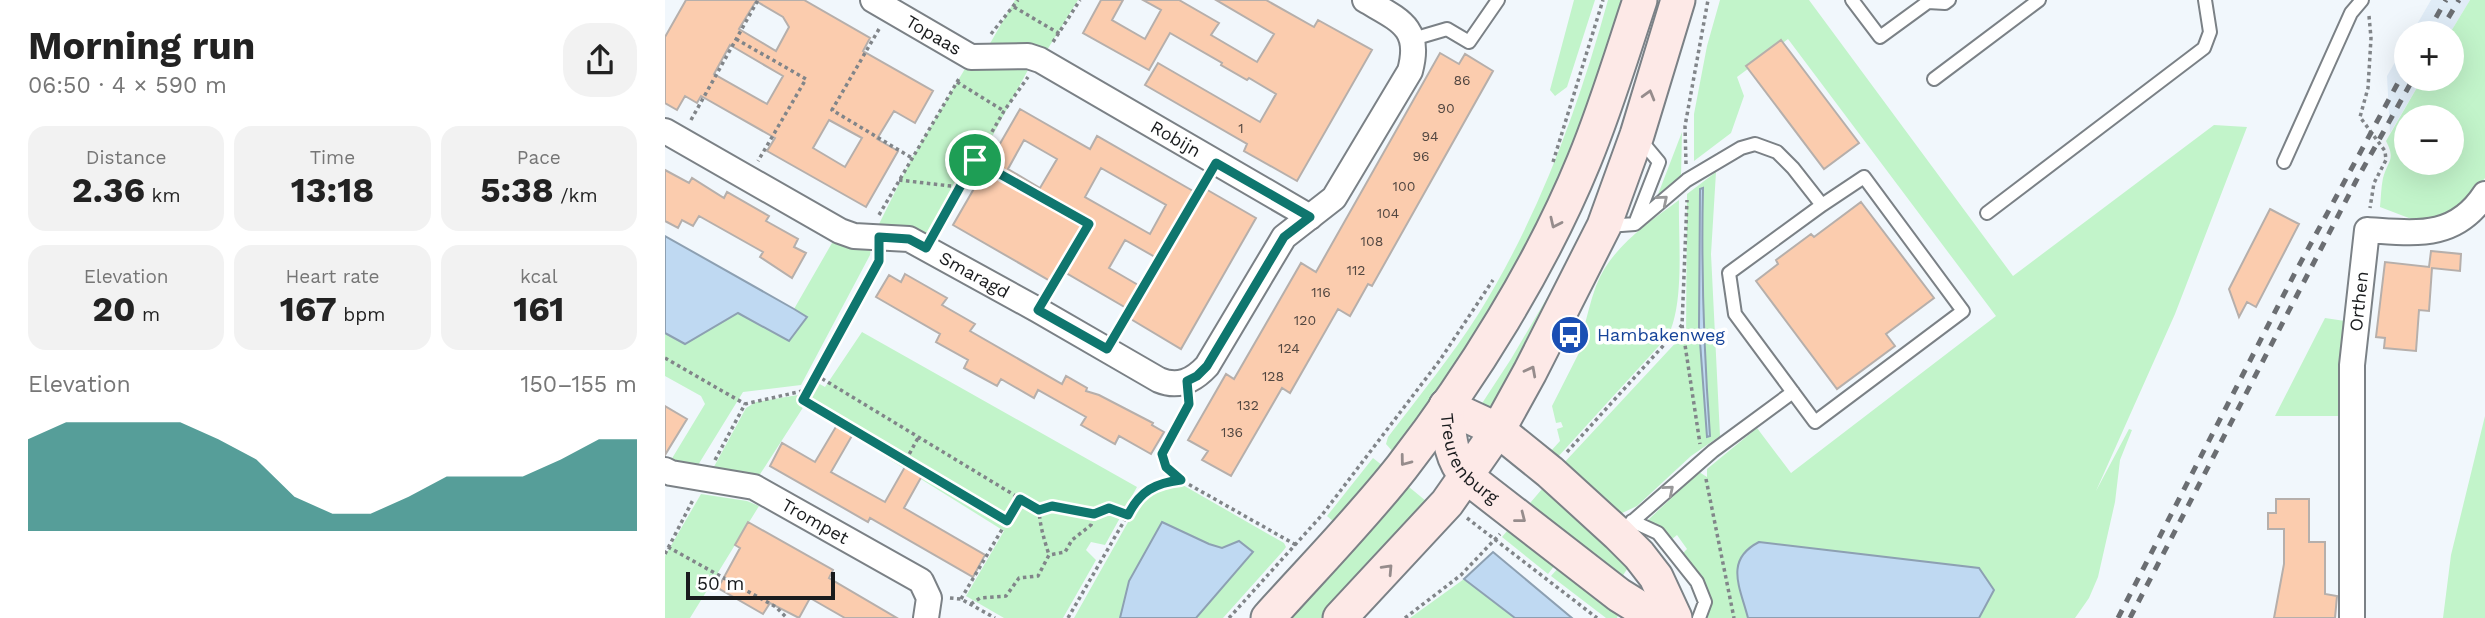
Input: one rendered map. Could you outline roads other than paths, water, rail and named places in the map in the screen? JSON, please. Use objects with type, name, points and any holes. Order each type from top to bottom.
[{"type":"main road","points":[[1268,618],[1401,468],[1446,406],[1496,328],[1553,229],[1584,161],[1640,0]]},
{"type":"main road","points":[[1341,618],[1457,490],[1498,430],[1530,372],[1620,225],[1637,135],[1678,0]]},
{"type":"main road","name":"Treurenburg","points":[[1446,406],[1498,430],[1625,528],[1639,555],[1656,577],[1675,618]]},
{"type":"main road","name":"Treurenburg","points":[[1446,406],[1451,452],[1458,468],[1457,490],[1517,514],[1619,594],[1655,618]]},
{"type":"street","points":[[1310,217],[1334,198],[1410,71],[1415,54],[1413,38],[1405,26],[1365,0]]},
{"type":"street","name":"Topaas","points":[[881,5],[971,57],[1028,57],[1040,60]]},
{"type":"street","name":"Robijn","points":[[1040,60],[1310,217]]},
{"type":"street","name":"Smaragd","points":[[672,136],[840,231],[854,236],[909,239],[1170,384],[1187,381],[1207,366],[1284,237],[1310,217]]},
{"type":"street","name":"Orthen","points":[[2353,618],[2353,365],[2367,230],[2421,234],[2443,229],[2478,205],[2485,194]]},
{"type":"street","name":"Trompet","points":[[665,470],[754,486],[921,581],[927,608]]},
{"type":"lane","points":[[1413,38],[1447,29],[1469,42],[1497,0]]},
{"type":"lane","points":[[1853,0],[1881,37],[1928,2],[1945,4],[1949,0]]},
{"type":"lane","points":[[1934,79],[2039,0]]},
{"type":"lane","points":[[1987,213],[2204,48],[2210,32],[2205,0]]},
{"type":"lane","points":[[2284,162],[2351,13],[2362,0]]},
{"type":"lane","points":[[1620,225],[1687,180],[1741,148],[1755,144],[1777,152],[1822,205]]},
{"type":"lane","points":[[1864,177],[1962,311],[1815,422],[1735,314],[1729,273],[1822,205],[1864,177]]},
{"type":"lane","points":[[1625,528],[1702,462],[1793,392]]},
{"type":"lane","points":[[1625,528],[1658,533],[1697,582],[1705,602],[1699,618]]},
{"type":"water","points":[[1703,188],[1703,312],[1710,436],[1707,437],[1699,328],[1700,189]]},
{"type":"water","points":[[665,236],[807,317],[789,341],[738,313],[685,344],[665,333]]},
{"type":"water","points":[[1162,522],[1209,544],[1222,548],[1239,541],[1253,552],[1196,618],[1120,618],[1129,581]]},
{"type":"water","points":[[1759,542],[1979,568],[1994,590],[1979,618],[1748,618],[1737,575],[1738,566],[1748,549]]},
{"type":"water","points":[[1493,552],[1572,618],[1515,618],[1464,579]]},
{"type":"railway","points":[[2434,21],[2446,0]]},
{"type":"railway","points":[[2446,21],[2459,0]]},
{"type":"railway","points":[[2118,618],[2296,271],[2394,90]]},
{"type":"railway","points":[[2130,618],[2356,181],[2406,91]]},
{"type":"place","name":"Hambakenweg","points":[[1570,335]]}]
